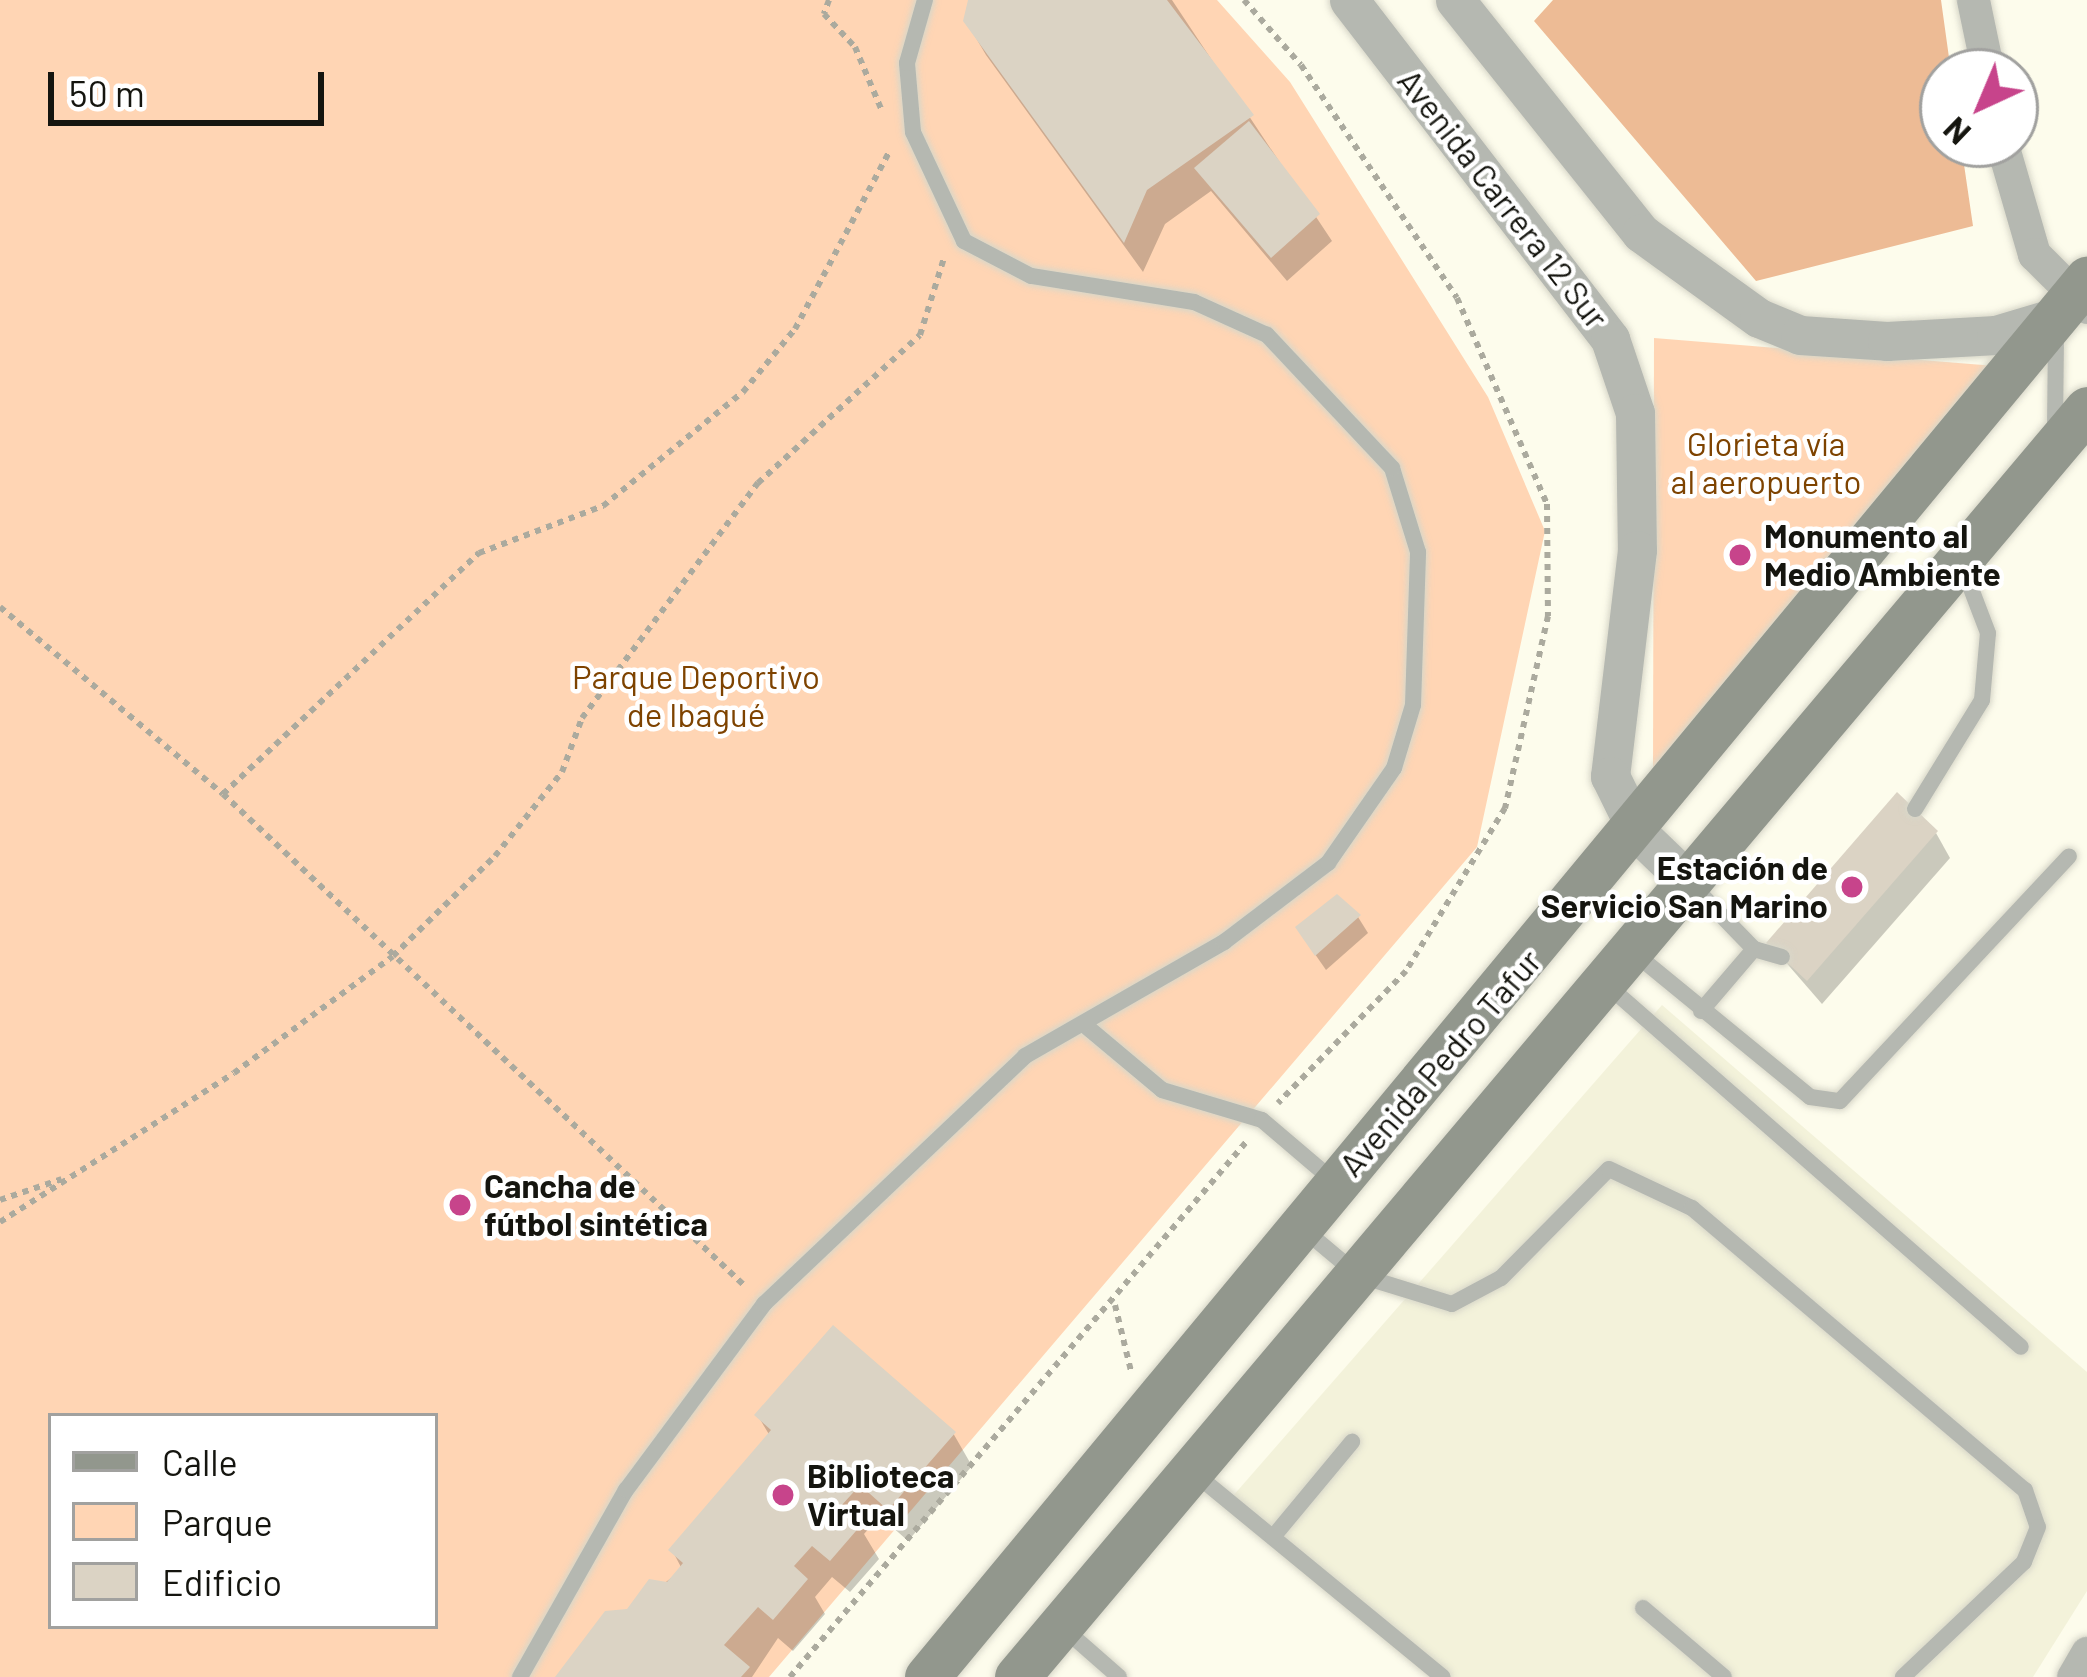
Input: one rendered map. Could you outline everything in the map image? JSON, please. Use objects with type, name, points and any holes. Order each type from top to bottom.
[{"type":"main road","name":"Avenida Pedro Tafur","points":[[927,1677],[1637,832],[2076,299]]},
{"type":"main road","points":[[1017,1677],[1962,565],[2087,410]]},
{"type":"street","name":"Avenida Carrera 12 Sur","points":[[1349,0],[1610,339],[1635,412],[1637,550],[1610,776],[1637,832],[1690,884]]},
{"type":"street","points":[[1455,0],[1641,233],[1759,318],[1800,334],[1887,341],[1996,335],[2076,299],[2016,218],[2007,168]]},
{"type":"street","points":[[1973,0],[1983,48]]},
{"type":"street","points":[[2073,1677],[2087,1653]]},
{"type":"lane","points":[[520,1677],[626,1490],[764,1304],[1025,1056],[1087,1027],[1328,862],[1372,803],[1414,705],[1418,552],[1393,468],[1267,335],[1194,302],[1031,276],[964,241],[914,133],[907,63],[925,0]]},
{"type":"lane","points":[[2055,449],[2076,299]]},
{"type":"lane","points":[[1916,809],[1982,700],[1988,633],[1962,565]]},
{"type":"lane","points":[[1619,968],[1701,1011],[1810,1097],[1840,1101],[2069,856]]},
{"type":"lane","points":[[1690,884],[1754,949],[1782,957]]},
{"type":"lane","points":[[1701,1011],[1754,949]]},
{"type":"lane","points":[[1619,968],[2021,1347]]},
{"type":"lane","points":[[1087,1027],[1162,1090],[1262,1120],[1337,1184]]},
{"type":"lane","points":[[1301,1227],[1358,1275],[1416,1298],[1478,1296],[1609,1169],[1692,1208],[2025,1490],[2038,1527],[2024,1562],[1903,1677]]},
{"type":"lane","points":[[1274,1537],[1352,1442]]},
{"type":"lane","points":[[1192,1471],[1443,1677]]},
{"type":"lane","points":[[1643,1608],[1724,1677]]},
{"type":"lane","points":[[1060,1626],[1119,1677]]},
{"type":"path","points":[[829,0],[824,14],[855,47],[885,116]]},
{"type":"path","points":[[790,1677],[1115,1306],[1262,1120],[1406,971],[1505,808],[1548,616],[1547,504],[1457,298],[1300,65],[1244,0]]},
{"type":"path","points":[[223,794],[479,553],[603,506],[743,392],[830,271],[896,137],[906,154]]},
{"type":"path","points":[[0,1222],[392,956],[562,772],[582,718],[758,484],[920,335],[948,245],[968,255]]},
{"type":"path","points":[[0,608],[223,794],[764,1304]]},
{"type":"path","points":[[0,1200],[76,1174]]},
{"type":"path","points":[[1115,1306],[1119,1341],[1152,1406]]},
{"type":"shaded area","points":[[1553,0],[1941,0],[1948,48],[1919,48],[1919,168],[1965,168],[1973,226],[1756,281],[1534,21]]},
{"type":"shaded area","points":[[1662,1005],[2087,1372],[2087,1591],[2033,1677],[1450,1677],[1232,1497]]},
{"type":"green space","name":"Parque Deportivo de Ibagué","points":[[0,0],[1217,0],[1290,82],[1488,397],[1545,531],[1477,847],[769,1677],[0,1677]]},
{"type":"green space","name":"Glorieta vía al aeropuerto","points":[[1654,338],[1995,366],[1653,771]]},
{"type":"building","points":[[968,0],[1167,0],[1254,115],[1147,190],[1124,243],[963,21]]},
{"type":"building","points":[[1249,121],[1320,214],[1271,258],[1194,168]]},
{"type":"building","name":"Estación de Servicio San Marino","points":[[1897,792],[1938,831],[1807,981],[1766,943]]},
{"type":"building","points":[[1337,894],[1361,915],[1315,956],[1295,927]]},
{"type":"building","name":"Biblioteca Virtual","points":[[833,1325],[956,1432],[888,1510],[860,1485],[841,1506],[862,1524],[830,1561],[812,1546],[794,1566],[808,1579],[773,1620],[758,1607],[724,1645],[750,1667],[741,1677],[555,1677],[605,1611],[627,1609],[649,1579],[667,1582],[683,1563],[668,1550],[771,1430],[754,1415]]},
{"type":"place","name":"Monumento al Medio Ambiente","points":[[1740,555]]},
{"type":"place","name":"Estación de Servicio San Marino","points":[[1852,887]]},
{"type":"place","name":"Cancha de fútbol sintética","points":[[460,1205]]},
{"type":"place","name":"Biblioteca Virtual","points":[[783,1495]]}]
